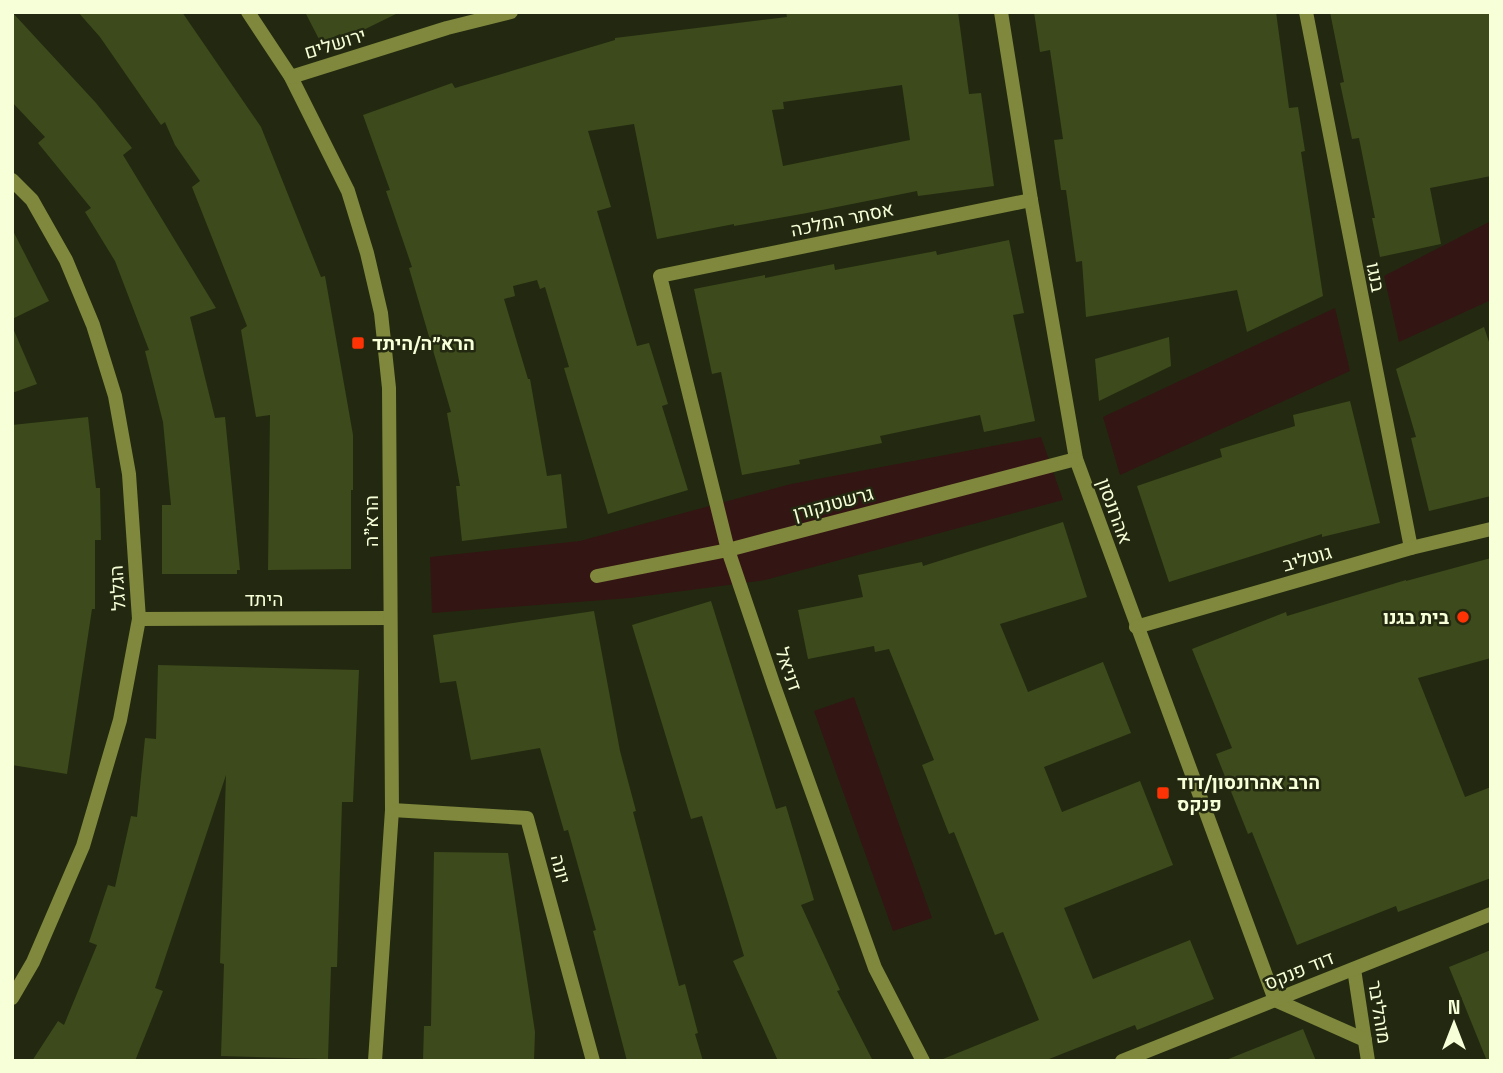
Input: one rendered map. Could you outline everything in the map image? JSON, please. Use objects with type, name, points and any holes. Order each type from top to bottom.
[{"type":"street","name":"הרא\"ה","points":[[248,12],[291,77],[348,191],[382,313],[388,388],[392,810],[375,1061]]},
{"type":"street","name":"ירושלים","points":[[291,77],[447,28],[512,12]]},
{"type":"street","name":"אהרונסון","points":[[1001,12],[1076,459],[1275,1000]]},
{"type":"street","name":"בנגו","points":[[1306,12],[1412,548]]},
{"type":"street","name":"הגלגל","points":[[12,180],[32,201],[66,260],[93,325],[116,396],[129,474],[139,619],[120,720],[83,846],[33,962],[12,998]]},
{"type":"street","name":"אסתר המלכה","points":[[660,276],[1031,200]]},
{"type":"street","name":"דניאל","points":[[660,276],[728,550],[875,968],[923,1061]]},
{"type":"street","name":"גרשטנקורן","points":[[597,576],[728,550],[1076,459]]},
{"type":"street","name":"גוטליב","points":[[1136,627],[1412,548],[1491,529]]},
{"type":"street","name":"היתד","points":[[139,619],[390,618]]},
{"type":"street","name":"יונה","points":[[392,810],[527,818],[593,1061]]},
{"type":"street","name":"דוד פנקס","points":[[1122,1061],[1491,914]]},
{"type":"street","name":"מוהליבר","points":[[1354,969],[1368,1061]]},
{"type":"street","points":[[1275,1000],[1365,1040]]},
{"type":"shaded area","points":[[1491,221],[1491,300],[1399,342],[1384,276]]},
{"type":"shaded area","points":[[1335,308],[1350,371],[1120,475],[1103,417]]},
{"type":"shaded area","points":[[1041,437],[1063,500],[765,580],[630,598],[432,613],[430,557],[580,541],[791,484]]},
{"type":"shaded area","points":[[854,697],[932,918],[893,931],[814,711]]},
{"type":"building","points":[[12,12],[96,103],[132,148],[123,155],[216,308],[190,317],[215,418],[225,417],[240,570],[237,570],[237,574],[162,574],[162,505],[171,505],[163,422],[145,351],[149,350],[115,261],[85,212],[91,208],[38,143],[45,137],[12,102]]},
{"type":"building","points":[[78,12],[182,12],[261,127],[321,277],[325,276],[353,435],[351,569],[268,570],[270,415],[256,417],[241,330],[247,326],[192,187],[200,181],[175,145],[165,122],[161,125],[100,37]]},
{"type":"building","points":[[305,12],[400,12],[343,40],[340,34],[321,43]]},
{"type":"building","points":[[786,12],[958,12],[969,94],[981,93],[994,186],[918,196],[917,191],[657,239],[634,124],[588,131],[611,207],[597,211],[637,346],[649,343],[668,404],[662,406],[688,490],[608,514],[564,368],[569,367],[545,287],[540,289],[537,280],[513,286],[515,296],[504,299],[530,379],[547,476],[561,474],[567,528],[462,541],[456,486],[460,486],[447,413],[451,412],[409,268],[412,267],[386,191],[390,190],[363,115],[452,83],[455,88],[615,38],[787,17]],"holes":[[[902,85],[910,140],[783,166],[772,110],[784,109],[783,102]]]},
{"type":"building","points":[[1034,12],[1276,12],[1289,108],[1298,107],[1305,151],[1301,152],[1323,296],[1247,332],[1237,290],[1086,317],[1082,261],[1076,262],[1066,190],[1061,190],[1054,140],[1063,139],[1050,50],[1040,52]]},
{"type":"building","points":[[1330,12],[1491,12],[1491,176],[1430,188],[1441,244],[1380,257],[1359,138],[1352,139],[1340,83],[1344,82]]},
{"type":"building","points":[[12,229],[49,301],[12,319]]},
{"type":"building","points":[[1009,240],[1024,313],[1013,315],[1035,421],[984,432],[980,415],[880,436],[882,443],[799,460],[800,464],[742,475],[721,372],[712,374],[694,289],[834,264],[835,270],[936,251],[937,255]]},
{"type":"building","points":[[12,326],[37,384],[12,393]]},
{"type":"building","points":[[1484,327],[1491,348],[1491,496],[1429,511],[1411,438],[1416,437],[1396,369]]},
{"type":"building","points":[[1169,337],[1171,366],[1099,401],[1095,359]]},
{"type":"building","points":[[1350,401],[1380,523],[1322,537],[1322,534],[1169,582],[1137,486],[1222,457],[1220,449],[1295,426],[1293,415]]},
{"type":"building","points":[[88,417],[96,488],[100,488],[101,540],[95,540],[95,609],[92,609],[67,774],[12,765],[12,425]]},
{"type":"building","points":[[1063,522],[1087,597],[1000,624],[1028,692],[1103,662],[1131,733],[1044,767],[1062,812],[1140,781],[1173,865],[1064,908],[1093,979],[1190,940],[1214,999],[1137,1030],[1135,1025],[1044,1061],[938,1061],[1039,1020],[1003,932],[995,935],[954,832],[949,834],[922,765],[934,760],[889,649],[875,652],[874,646],[808,659],[798,610],[863,597],[858,575],[922,562],[923,566]]},
{"type":"building","points":[[1491,558],[1491,658],[1418,678],[1465,797],[1491,787],[1491,878],[1398,912],[1396,906],[1297,945],[1252,832],[1248,834],[1216,754],[1232,748],[1192,649],[1286,612],[1287,616]]},
{"type":"building","points":[[711,601],[776,809],[786,806],[814,900],[801,905],[840,990],[837,991],[873,1061],[778,1061],[733,961],[744,956],[702,816],[691,819],[632,625]]},
{"type":"building","points":[[594,611],[620,751],[636,811],[633,812],[679,986],[685,984],[703,1061],[627,1061],[593,931],[596,930],[568,830],[564,831],[540,748],[471,760],[456,681],[440,683],[433,635]]},
{"type":"building","points":[[158,665],[359,670],[353,802],[342,802],[337,967],[331,967],[328,1059],[221,1056],[224,964],[220,963],[226,775],[155,988],[163,991],[135,1061],[32,1061],[58,1021],[64,1025],[97,945],[89,942],[108,885],[115,887],[131,816],[137,817],[145,738],[156,739]]},
{"type":"building","points":[[434,852],[508,853],[535,1032],[534,1061],[423,1061],[424,1026],[431,1026]]},
{"type":"building","points":[[1491,950],[1491,1061],[1487,1061],[1449,967]]},
{"type":"building","points":[[1303,1029],[1316,1061],[1226,1060]]},
{"type":"place","name":"הרא״ה/היתד","points":[[358,343]]},
{"type":"place","name":"בית בגנו","points":[[1463,617]]},
{"type":"place","name":"הרב אהרונסון/דוד פנקס","points":[[1163,793]]}]
